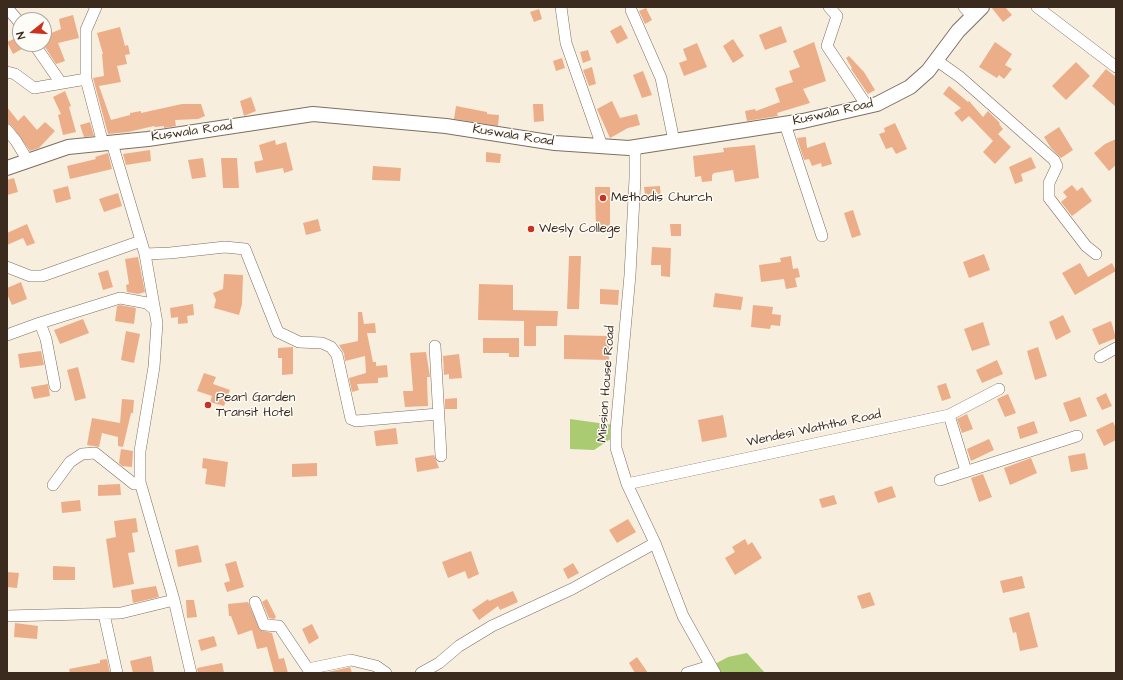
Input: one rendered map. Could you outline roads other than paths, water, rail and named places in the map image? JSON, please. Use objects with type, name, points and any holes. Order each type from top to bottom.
[{"type":"street","points":[[96,7],[86,30],[86,79],[145,254],[157,323],[154,367],[140,451],[140,482],[174,600],[191,673]]},
{"type":"street","points":[[561,7],[566,43],[602,146]]},
{"type":"street","points":[[829,7],[837,16],[827,46],[867,106]]},
{"type":"street","points":[[1037,7],[1116,67]]},
{"type":"street","points":[[9,10],[12,14]]},
{"type":"street","points":[[631,10],[661,78],[674,141]]},
{"type":"street","name":"Kuswala Road","points":[[7,168],[68,148],[313,114],[446,126],[555,143],[635,147],[785,124],[877,104],[910,87],[928,71],[973,10]]},
{"type":"street","points":[[40,52],[61,83]]},
{"type":"street","points":[[936,60],[960,77],[1054,160],[1057,166],[1049,183],[1050,198],[1086,246],[1096,254]]},
{"type":"street","points":[[7,72],[15,74],[34,88],[86,79]]},
{"type":"street","points":[[785,124],[822,236]]},
{"type":"street","points":[[7,130],[16,141],[28,161]]},
{"type":"street","name":"Mission House Road","points":[[635,147],[630,276],[616,429],[616,448],[627,484],[655,543],[683,616],[713,670]]},
{"type":"street","points":[[7,267],[30,276],[42,276],[141,241]]},
{"type":"street","points":[[145,254],[225,248],[246,249],[278,332],[299,342],[322,343],[331,347],[336,355],[351,419],[356,421],[438,414]]},
{"type":"street","points":[[7,335],[120,298],[147,303],[155,310]]},
{"type":"street","points":[[40,323],[46,339],[55,386]]},
{"type":"street","points":[[435,346],[441,456]]},
{"type":"street","points":[[1100,357],[1116,348]]},
{"type":"street","name":"Wendesi Waththa Road","points":[[627,484],[949,415],[999,389]]},
{"type":"street","points":[[949,415],[966,471]]},
{"type":"street","points":[[940,480],[1077,436]]},
{"type":"street","points":[[54,485],[70,462],[82,454],[95,453],[134,484],[140,482]]},
{"type":"street","points":[[421,673],[439,663],[459,646],[492,626],[572,589],[655,543]]},
{"type":"street","points":[[7,616],[121,614],[174,600]]},
{"type":"street","points":[[255,602],[264,626],[279,626],[308,669],[351,660],[376,666],[386,673]]},
{"type":"street","points":[[104,614],[117,673]]},
{"type":"street","points":[[687,673],[713,670]]},
{"type":"place","name":"Methodis Church","points":[[603,198]]},
{"type":"place","name":"Wesly College","points":[[531,229]]},
{"type":"place","name":"Pearl Garden Transit Hotel","points":[[208,405]]}]
